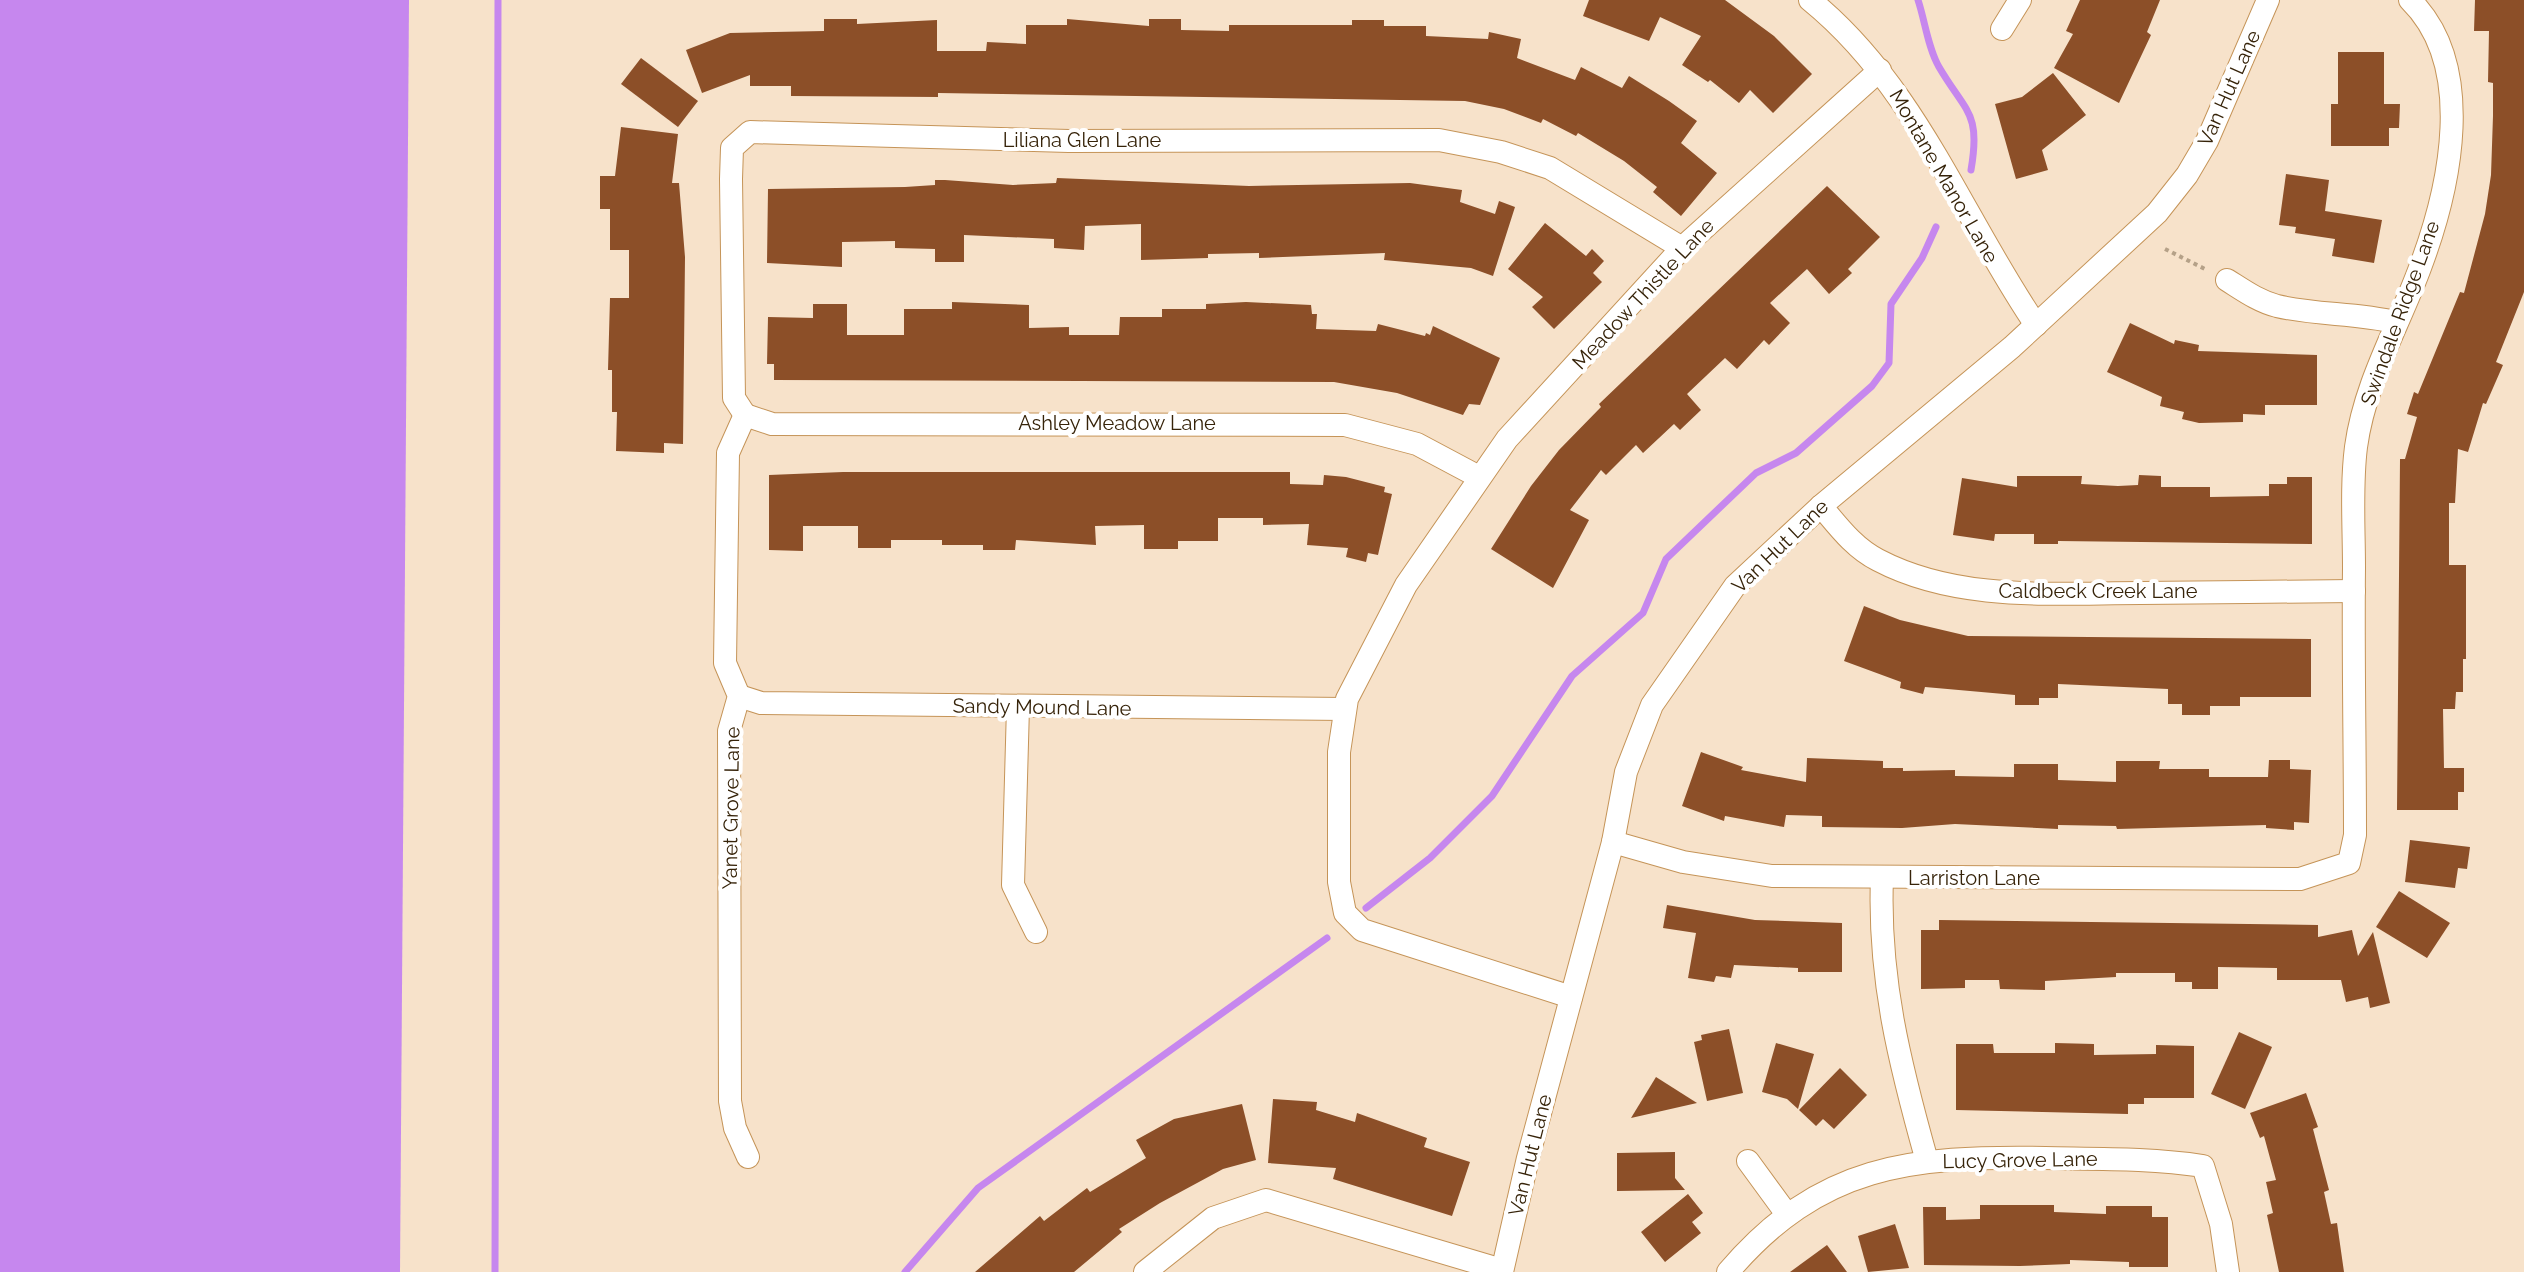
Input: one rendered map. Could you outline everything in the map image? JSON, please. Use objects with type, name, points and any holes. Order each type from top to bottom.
[{"type":"street","name":"Montane Manor Lane","points":[[1810,0],[1880,70],[1933,149],[2007,283],[2036,325]]},
{"type":"street","points":[[2002,29],[2020,0]]},
{"type":"street","name":"Van Hut Lane","points":[[1502,1271],[1613,842],[1626,772],[1652,705],[1735,586],[1821,506],[2036,325],[2157,213],[2187,175],[2207,141],[2268,0]]},
{"type":"street","name":"Swindale Ridge Lane","points":[[2338,869],[2349,863],[2355,835],[2356,448],[2375,371],[2421,265],[2449,153],[2451,124],[2445,68],[2438,41],[2426,18],[2410,0]]},
{"type":"street","name":"Meadow Thistle Lane","points":[[1571,997],[1362,930],[1345,913],[1339,882],[1339,752],[1347,699],[1406,585],[1507,439],[1682,248],[1880,70]]},
{"type":"street","name":"Liliana Glen Lane","points":[[745,415],[734,398],[731,164],[732,148],[750,132],[1069,141],[1439,140],[1501,152],[1550,168],[1682,248]]},
{"type":"street","points":[[2227,280],[2252,297],[2278,306],[2358,314],[2395,322]]},
{"type":"street","points":[[739,696],[725,663],[728,453],[745,415]]},
{"type":"street","name":"Ashley Meadow Lane","points":[[745,415],[772,424],[1345,425],[1417,444],[1479,477]]},
{"type":"street","name":"Caldbeck Creek Lane","points":[[1821,506],[1855,545],[1877,560],[1913,575],[1954,586],[2036,594],[2354,591]]},
{"type":"street","name":"Sandy Mound Lane","points":[[739,696],[761,703],[1345,709]]},
{"type":"street","name":"Yanet Grove Lane","points":[[739,696],[729,731],[730,1101],[735,1128],[748,1157]]},
{"type":"street","points":[[1018,707],[1013,885],[1036,932]]},
{"type":"street","name":"Larriston Lane","points":[[1613,842],[1734,872],[1882,878],[2300,879],[2338,869]]},
{"type":"street","points":[[1882,878],[1880,925],[1885,988],[1902,1069],[1927,1161]]},
{"type":"street","name":"Lucy Grove Lane","points":[[1728,1272],[1786,1213],[1849,1180],[1898,1165],[1959,1157],[2155,1159],[2203,1166],[2221,1224],[2228,1272]]},
{"type":"street","points":[[1748,1161],[1786,1213]]},
{"type":"street","points":[[1145,1272],[1213,1218],[1266,1200],[1502,1271]]},
{"type":"path","points":[[2165,249],[2227,280]]},
{"type":"shaded area","points":[[0,0],[409,0],[400,1272],[0,1272]]},
{"type":"building","points":[[1589,0],[1725,0],[1774,36],[1812,74],[1773,113],[1750,90],[1739,103],[1710,80],[1708,82],[1682,65],[1701,36],[1660,17],[1649,41],[1583,16]]},
{"type":"building","points":[[2080,0],[2160,0],[2147,32],[2151,35],[2119,103],[2054,68],[2073,34],[2066,31]]},
{"type":"building","points":[[2475,0],[2524,0],[2524,292],[2496,362],[2503,365],[2486,404],[2483,403],[2468,452],[2458,449],[2455,503],[2449,503],[2449,565],[2466,565],[2466,659],[2463,659],[2463,692],[2456,692],[2455,709],[2443,709],[2444,768],[2464,768],[2464,792],[2458,792],[2458,810],[2397,810],[2400,459],[2405,459],[2417,417],[2407,414],[2414,392],[2418,394],[2460,292],[2464,293],[2485,214],[2491,175],[2493,83],[2488,82],[2489,31],[2474,31]]},
{"type":"building","points":[[824,19],[857,19],[857,24],[937,20],[937,51],[986,51],[987,42],[1026,44],[1026,25],[1067,25],[1067,19],[1149,26],[1149,19],[1181,19],[1181,30],[1229,31],[1229,25],[1352,25],[1352,20],[1384,20],[1384,26],[1426,26],[1426,36],[1488,39],[1489,32],[1521,39],[1517,58],[1575,80],[1581,67],[1622,88],[1629,76],[1697,121],[1681,143],[1717,173],[1681,216],[1653,192],[1657,187],[1624,161],[1578,133],[1576,136],[1543,119],[1541,123],[1504,109],[1465,101],[938,93],[938,97],[791,96],[791,86],[750,86],[750,75],[702,93],[686,50],[730,33],[824,31]]},
{"type":"building","points":[[2338,52],[2384,52],[2384,104],[2400,104],[2399,128],[2389,128],[2389,146],[2331,146],[2331,104],[2338,104]]},
{"type":"building","points":[[641,58],[698,101],[678,127],[621,84]]},
{"type":"building","points":[[2053,73],[2086,115],[2042,150],[2048,170],[2016,179],[1995,104],[2022,97]]},
{"type":"building","points":[[621,127],[678,134],[672,183],[679,183],[685,257],[683,444],[664,443],[664,453],[616,451],[617,412],[612,412],[612,370],[608,370],[610,298],[629,298],[629,250],[610,250],[610,209],[600,209],[600,176],[615,176]]},
{"type":"building","points":[[2286,174],[2329,180],[2325,211],[2382,220],[2374,263],[2332,256],[2335,239],[2295,233],[2296,227],[2279,225]]},
{"type":"building","points":[[1057,178],[1249,186],[1410,183],[1462,190],[1460,202],[1495,214],[1499,201],[1515,207],[1493,276],[1471,268],[1384,260],[1385,253],[1259,258],[1259,253],[1208,254],[1208,258],[1141,260],[1141,224],[1085,226],[1084,250],[1054,248],[1054,239],[964,235],[964,262],[935,262],[935,249],[895,248],[895,241],[842,242],[842,267],[767,263],[768,189],[905,187],[935,185],[935,180],[1013,185],[1056,183]]},
{"type":"building","points":[[1827,186],[1880,237],[1848,269],[1852,273],[1829,294],[1807,269],[1770,303],[1790,323],[1769,345],[1764,340],[1737,369],[1725,358],[1687,394],[1701,410],[1680,430],[1674,424],[1643,453],[1636,445],[1606,475],[1601,470],[1570,510],[1589,520],[1553,588],[1491,549],[1531,486],[1559,450],[1601,407],[1599,404]]},
{"type":"building","points":[[1545,223],[1586,256],[1592,249],[1604,261],[1593,273],[1602,282],[1554,329],[1532,307],[1543,297],[1508,269]]},
{"type":"building","points":[[952,302],[1029,305],[1029,328],[1069,327],[1069,335],[1119,335],[1120,317],[1162,317],[1162,309],[1206,309],[1206,304],[1246,302],[1311,305],[1312,314],[1317,314],[1316,329],[1376,331],[1378,324],[1425,336],[1426,333],[1430,335],[1433,326],[1500,358],[1480,405],[1469,404],[1463,415],[1397,393],[1334,382],[774,380],[774,364],[767,364],[768,317],[813,318],[813,304],[847,304],[847,335],[904,335],[904,309],[952,309]]},
{"type":"building","points":[[2130,323],[2174,344],[2175,340],[2199,345],[2198,351],[2317,355],[2317,405],[2265,405],[2265,415],[2243,414],[2243,422],[2199,423],[2182,419],[2184,412],[2160,406],[2162,397],[2107,372]]},
{"type":"building","points":[[843,472],[1290,472],[1290,484],[1323,485],[1324,475],[1346,477],[1385,487],[1384,492],[1392,494],[1378,555],[1368,553],[1366,562],[1346,557],[1348,548],[1307,545],[1309,524],[1263,525],[1263,518],[1218,518],[1218,541],[1178,541],[1178,549],[1144,549],[1144,525],[1095,526],[1096,545],[1016,540],[1015,550],[983,550],[983,545],[942,545],[942,540],[891,540],[891,548],[858,548],[858,526],[803,526],[803,551],[769,550],[769,475]]},
{"type":"building","points":[[2139,475],[2161,476],[2161,487],[2210,487],[2210,497],[2269,496],[2269,484],[2287,484],[2287,477],[2312,477],[2312,544],[2058,541],[2058,544],[2034,544],[2034,534],[1995,534],[1994,541],[1953,535],[1962,478],[2017,487],[2017,476],[2082,476],[2081,484],[2118,486],[2138,485]]},
{"type":"building","points":[[1864,606],[1900,620],[1968,636],[2311,639],[2311,697],[2240,697],[2240,706],[2210,706],[2210,715],[2182,715],[2182,704],[2168,704],[2168,689],[2058,684],[2058,698],[2039,698],[2039,705],[2015,705],[2015,695],[1925,687],[1923,694],[1900,688],[1901,682],[1844,661]]},
{"type":"building","points":[[1701,752],[1743,767],[1741,770],[1806,782],[1807,758],[1883,761],[1883,768],[1903,768],[1903,771],[1955,770],[1955,776],[2014,777],[2014,764],[2058,764],[2058,780],[2116,782],[2116,761],[2160,761],[2159,769],[2209,769],[2209,777],[2268,777],[2269,760],[2290,760],[2290,769],[2311,770],[2309,823],[2294,822],[2294,830],[2266,828],[2266,825],[2117,829],[2116,826],[2058,825],[2058,829],[1955,824],[1902,828],[1822,827],[1822,816],[1786,815],[1784,827],[1725,816],[1724,821],[1682,806]]},
{"type":"building","points":[[2410,840],[2470,847],[2467,869],[2458,868],[2455,888],[2405,882]]},
{"type":"building","points":[[2399,891],[2450,923],[2427,958],[2376,927]]},
{"type":"building","points":[[1667,905],[1755,920],[1842,923],[1842,972],[1798,972],[1798,968],[1734,965],[1731,978],[1716,976],[1714,982],[1688,978],[1696,933],[1663,928]]},
{"type":"building","points":[[1939,920],[2318,925],[2318,937],[2352,930],[2358,956],[2373,932],[2390,1003],[2370,1008],[2368,997],[2346,1002],[2341,980],[2277,980],[2277,968],[2218,967],[2218,989],[2192,989],[2192,982],[2175,982],[2175,973],[2116,973],[2116,977],[2045,981],[2045,990],[2000,989],[1999,980],[1965,980],[1965,988],[1921,989],[1921,930],[1939,930]]},
{"type":"building","points":[[1729,1029],[1743,1093],[1707,1101],[1694,1042],[1702,1040],[1701,1035]]},
{"type":"building","points":[[2239,1032],[2272,1047],[2245,1109],[2211,1094]]},
{"type":"building","points":[[1776,1043],[1814,1054],[1798,1109],[1787,1099],[1762,1092]]},
{"type":"building","points":[[2055,1043],[2094,1044],[2094,1055],[2156,1054],[2156,1045],[2194,1046],[2194,1098],[2144,1098],[2144,1104],[2128,1104],[2128,1114],[1956,1110],[1956,1044],[1993,1044],[1994,1053],[2055,1053]]},
{"type":"building","points":[[1840,1068],[1867,1095],[1834,1129],[1823,1119],[1816,1126],[1799,1110]]},
{"type":"building","points":[[1656,1077],[1697,1103],[1631,1118]]},
{"type":"building","points":[[2306,1093],[2318,1127],[2313,1129],[2329,1190],[2324,1192],[2331,1224],[2337,1223],[2344,1272],[2279,1272],[2267,1215],[2273,1213],[2266,1182],[2276,1180],[2264,1136],[2260,1138],[2250,1113]]},
{"type":"building","points":[[1273,1099],[1317,1102],[1316,1110],[1355,1122],[1357,1113],[1427,1138],[1424,1147],[1470,1162],[1452,1216],[1333,1179],[1336,1168],[1268,1163]]},
{"type":"building","points":[[1242,1104],[1256,1160],[1223,1169],[1160,1203],[1119,1229],[1122,1232],[1074,1272],[975,1272],[1040,1216],[1044,1221],[1087,1188],[1090,1192],[1146,1158],[1136,1140],[1174,1119]]},
{"type":"building","points":[[1675,1152],[1675,1178],[1685,1190],[1617,1191],[1617,1153]]},
{"type":"building","points":[[1688,1194],[1703,1213],[1692,1222],[1701,1233],[1665,1262],[1641,1232]]},
{"type":"building","points":[[1980,1205],[2054,1205],[2054,1212],[2106,1214],[2106,1206],[2152,1206],[2152,1217],[2168,1217],[2168,1267],[2129,1267],[2129,1262],[2070,1260],[2070,1264],[2020,1266],[1924,1265],[1923,1207],[1946,1207],[1946,1220],[1980,1219]]},
{"type":"building","points":[[1895,1224],[1909,1268],[1868,1272],[1858,1236]]},
{"type":"building","points":[[1827,1245],[1847,1272],[1790,1272]]},
{"type":"waterway","points":[[495,1272],[498,0]]},
{"type":"waterway","points":[[1918,0],[1935,60],[1969,114],[1974,136],[1971,170]]},
{"type":"waterway","points":[[1366,908],[1430,858],[1492,796],[1572,676],[1643,613],[1666,559],[1756,473],[1796,453],[1872,386],[1889,363],[1891,304],[1922,258],[1936,227]]},
{"type":"waterway","points":[[905,1272],[978,1188],[1327,938]]}]
